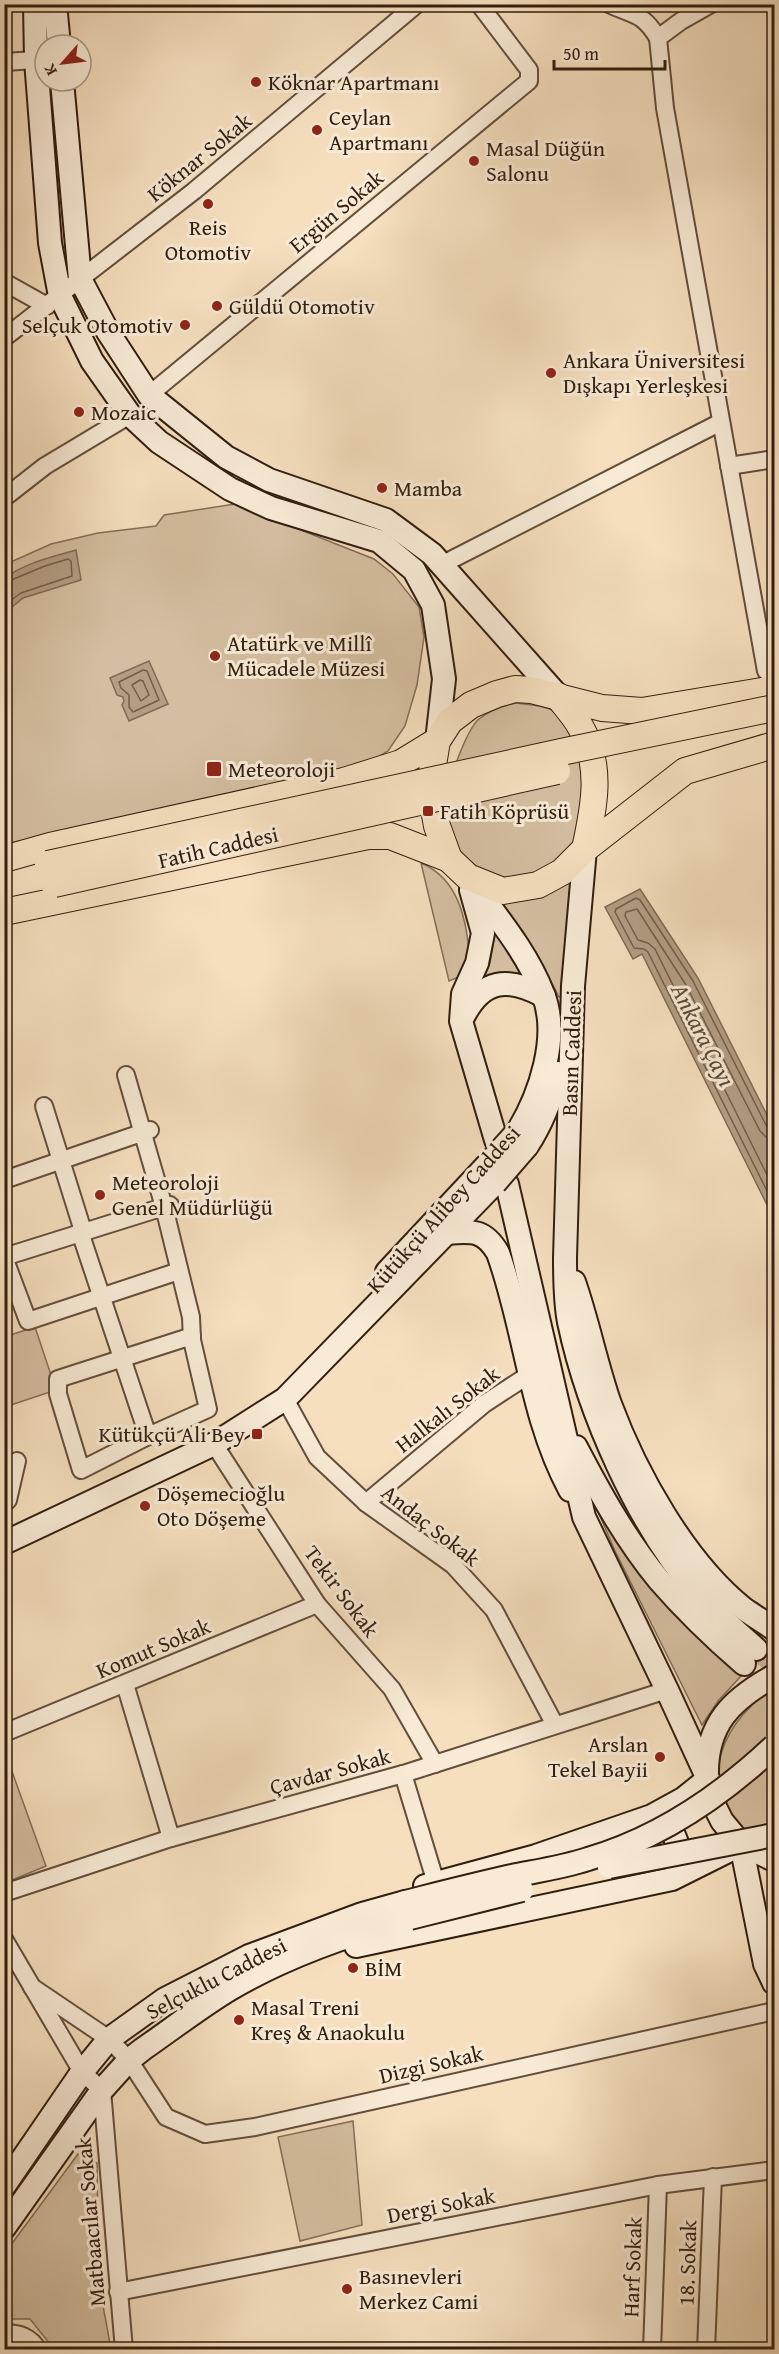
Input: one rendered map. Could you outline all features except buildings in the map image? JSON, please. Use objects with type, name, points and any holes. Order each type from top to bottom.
[{"type":"main road","points":[[35,4],[36,33]]},
{"type":"main road","points":[[55,4],[58,33]]},
{"type":"main road","points":[[39,93],[53,301],[130,415],[159,442],[230,489],[271,508],[379,540],[414,570],[433,605],[444,680],[431,793],[437,826],[449,859]]},
{"type":"main road","points":[[63,93],[80,279],[108,332],[149,395],[226,457],[269,480],[386,520],[443,564],[558,696],[581,726],[594,761],[596,792],[585,849]]},
{"type":"main road","points":[[4,859],[50,846],[344,782],[401,763],[437,741],[450,721],[471,705],[515,688],[558,696],[602,708],[642,711],[770,680]]},
{"type":"main road","name":"Fatih Caddesi","points":[[4,896],[51,874],[554,753],[774,708]]},
{"type":"main road","name":"Fatih Caddesi","points":[[4,873],[51,874],[774,724]]},
{"type":"main road","points":[[4,912],[368,836],[390,836],[449,859],[468,877],[503,891],[538,885],[562,873],[585,849],[685,771],[774,745]]},
{"type":"main road","name":"Basın Caddesi","points":[[563,1422],[598,1488],[658,1578],[699,1622],[750,1657],[724,1621],[679,1569],[656,1535],[625,1478],[598,1420],[569,1321],[565,1258],[573,986],[585,849]]},
{"type":"main road","points":[[468,877],[483,933],[477,963],[463,994],[461,1021],[496,1140]]},
{"type":"main road","name":"Kütükçü Alibey Caddesi","points":[[468,877],[524,954],[544,996],[548,1022],[544,1069],[523,1139]]},
{"type":"main road","points":[[461,1021],[472,1000],[487,988],[506,983],[527,987],[544,996]]},
{"type":"main road","name":"Kütükçü Alibey Caddesi","points":[[4,1542],[214,1444],[285,1399],[446,1233],[497,1176],[523,1139],[542,1124],[551,1102],[573,986]]},
{"type":"main road","points":[[497,1176],[563,1422],[584,1516]]},
{"type":"main road","name":"Kütükçü Alibey Caddesi","points":[[285,1399],[355,1306],[497,1176]]},
{"type":"main road","points":[[446,1233],[475,1232],[484,1235],[498,1252],[544,1432],[556,1465],[584,1516],[667,1690],[708,1779],[715,1807],[722,1821],[741,1844],[774,1860]]},
{"type":"main road","points":[[565,1258],[581,1302],[611,1406],[644,1477],[676,1530],[706,1570],[744,1609],[768,1621]]},
{"type":"main road","points":[[362,1914],[390,1895],[536,1856],[668,1809],[708,1779],[710,1746],[724,1715],[748,1691],[774,1676]]},
{"type":"main road","points":[[407,1910],[587,1860],[626,1845],[681,1818],[712,1798],[740,1777],[774,1746]]},
{"type":"main road","points":[[609,1867],[678,1834],[718,1811],[774,1765]]},
{"type":"main road","points":[[646,1818],[671,1828],[678,1844],[680,1869],[670,1879]]},
{"type":"main road","points":[[362,1914],[407,1910],[774,1835]]},
{"type":"main road","points":[[316,1950],[363,1945],[670,1879],[741,1844]]},
{"type":"main road","points":[[741,1844],[765,1964],[774,1983]]},
{"type":"main road","name":"Selçuklu Caddesi","points":[[4,2228],[102,2090],[129,2060],[230,1989],[273,1967],[371,1928],[407,1910]]},
{"type":"main road","name":"Selçuklu Caddesi","points":[[4,2186],[82,2072],[109,2038],[165,2000],[249,1956],[362,1914]]},
{"type":"street","name":"Köknar Sokak","points":[[4,338],[194,191],[417,4]]},
{"type":"street","name":"Ergün Sokak","points":[[149,395],[529,81],[529,70],[479,4]]},
{"type":"street","points":[[609,4],[641,16],[658,38],[665,108],[770,680]]},
{"type":"street","points":[[658,38],[681,21],[711,4]]},
{"type":"street","points":[[4,62],[33,60]]},
{"type":"street","points":[[4,282],[53,301]]},
{"type":"street","points":[[4,498],[45,466],[130,415]]},
{"type":"street","points":[[443,564],[721,422]]},
{"type":"street","points":[[729,466],[774,459]]},
{"type":"street","points":[[126,1075],[146,1131],[167,1206],[208,1409],[81,1470],[58,1394],[58,1380],[192,1336]]},
{"type":"street","points":[[44,1106],[101,1297],[148,1436]]},
{"type":"street","points":[[4,1180],[146,1131]]},
{"type":"street","points":[[167,1206],[81,1231],[4,1257],[28,1321],[179,1271]]},
{"type":"street","name":"Halkalı Sokak","points":[[366,1503],[484,1404],[530,1374]]},
{"type":"street","name":"Andaç Sokak","points":[[285,1399],[316,1457],[366,1503],[453,1565],[494,1610],[555,1725]]},
{"type":"street","name":"Tekir Sokak","points":[[214,1444],[317,1604],[392,1689],[435,1764]]},
{"type":"street","points":[[4,1504],[8,1500],[17,1461]]},
{"type":"street","name":"Komut Sokak","points":[[4,1733],[317,1604]]},
{"type":"street","points":[[125,1684],[171,1838]]},
{"type":"street","name":"Çavdar Sokak","points":[[4,1893],[171,1838],[403,1774],[667,1690]]},
{"type":"street","points":[[403,1774],[436,1883]]},
{"type":"street","points":[[4,1939],[82,2072],[102,2090]]},
{"type":"street","name":"Dizgi Sokak","points":[[32,1987],[109,2038],[129,2060],[166,2117],[205,2134],[255,2127],[774,2012]]},
{"type":"street","name":"Matbaacılar Sokak","points":[[102,2090],[124,2349]]},
{"type":"street","name":"Dergi Sokak","points":[[118,2292],[658,2185],[774,2170]]},
{"type":"street","name":"18. Sokak","points":[[706,2349],[713,2177]]},
{"type":"street","name":"Harf Sokak","points":[[652,2349],[658,2185]]},
{"type":"street","points":[[4,2334],[17,2333],[35,2344],[38,2349]]},
{"type":"shaded area","points":[[235,504],[374,559],[393,574],[419,607],[424,637],[417,685],[405,726],[388,751],[370,762],[164,811],[5,844],[4,565],[51,544],[98,533],[156,526],[164,515]]},
{"type":"shaded area","points":[[516,703],[549,709],[559,714],[568,724],[580,757],[584,796],[580,831],[567,855],[547,870],[521,878],[508,878],[484,871],[462,854],[451,836],[445,808],[448,788],[457,761],[474,725],[492,711]]},
{"type":"shaded area","points":[[421,863],[434,870],[453,891],[467,931],[470,960],[459,977],[449,981]]},
{"type":"shaded area","points":[[571,882],[562,996],[559,997],[539,958],[498,901],[527,899]]},
{"type":"shaded area","points":[[496,927],[529,977],[482,982],[490,963]]},
{"type":"shaded area","points":[[35,1327],[56,1390],[5,1407],[4,1337]]},
{"type":"shaded area","points":[[588,1488],[721,1658],[742,1675],[718,1701],[702,1725],[615,1551]]},
{"type":"shaded area","points":[[774,1688],[774,1847],[752,1837],[726,1808],[719,1789],[718,1770],[722,1751],[730,1732],[757,1700]]},
{"type":"shaded area","points":[[5,1752],[46,1866],[4,1883]]},
{"type":"shaded area","points":[[353,2121],[362,2225],[300,2241],[278,2137]]},
{"type":"shaded area","points":[[78,2154],[97,2163],[99,2284],[111,2349],[54,2349],[30,2319],[5,2319],[5,2253]]},
{"type":"water","points":[[76,550],[81,580],[23,598],[5,613],[5,578],[30,564]]},
{"type":"water","points":[[149,661],[168,704],[129,721],[122,705],[123,697],[117,695],[110,678]]},
{"type":"water","name":"Ankara Çayı","points":[[640,889],[698,978],[774,1129],[774,1219],[642,954],[633,959],[605,907]]},
{"type":"tunnel","points":[[756,1649],[774,1663]]},
{"type":"place","name":"Köknar Apartmanı","points":[[256,82]]},
{"type":"place","name":"Ceylan Apartmanı","points":[[317,130]]},
{"type":"place","name":"Masal Düğün Salonu","points":[[474,161]]},
{"type":"place","name":"Reis Otomotiv","points":[[208,204]]},
{"type":"place","name":"Güldü Otomotiv","points":[[217,306]]},
{"type":"place","name":"Selçuk Otomotiv","points":[[185,325]]},
{"type":"place","name":"Ankara Üniversitesi Dışkapı Yerleşkesi","points":[[551,373]]},
{"type":"place","name":"Mozaic","points":[[79,412]]},
{"type":"place","name":"Mamba","points":[[382,488]]},
{"type":"place","name":"Atatürk ve Millî Mücadele Müzesi","points":[[215,656]]},
{"type":"place","name":"Meteoroloji","points":[[214,769]]},
{"type":"place","name":"Fatih Köprüsü","points":[[428,811]]},
{"type":"place","name":"Meteoroloji Genel Müdürlüğü","points":[[100,1195]]},
{"type":"place","name":"Kütükçü Ali Bey","points":[[257,1434]]},
{"type":"place","name":"Döşemecioğlu Oto Döşeme","points":[[145,1506]]},
{"type":"place","name":"Arslan Tekel Bayii","points":[[660,1757]]},
{"type":"place","name":"BİM","points":[[353,1968]]},
{"type":"place","name":"Masal Treni Kreş & Anaokulu","points":[[239,2020]]},
{"type":"place","name":"Basınevleri Merkez Cami","points":[[347,2289]]}]
